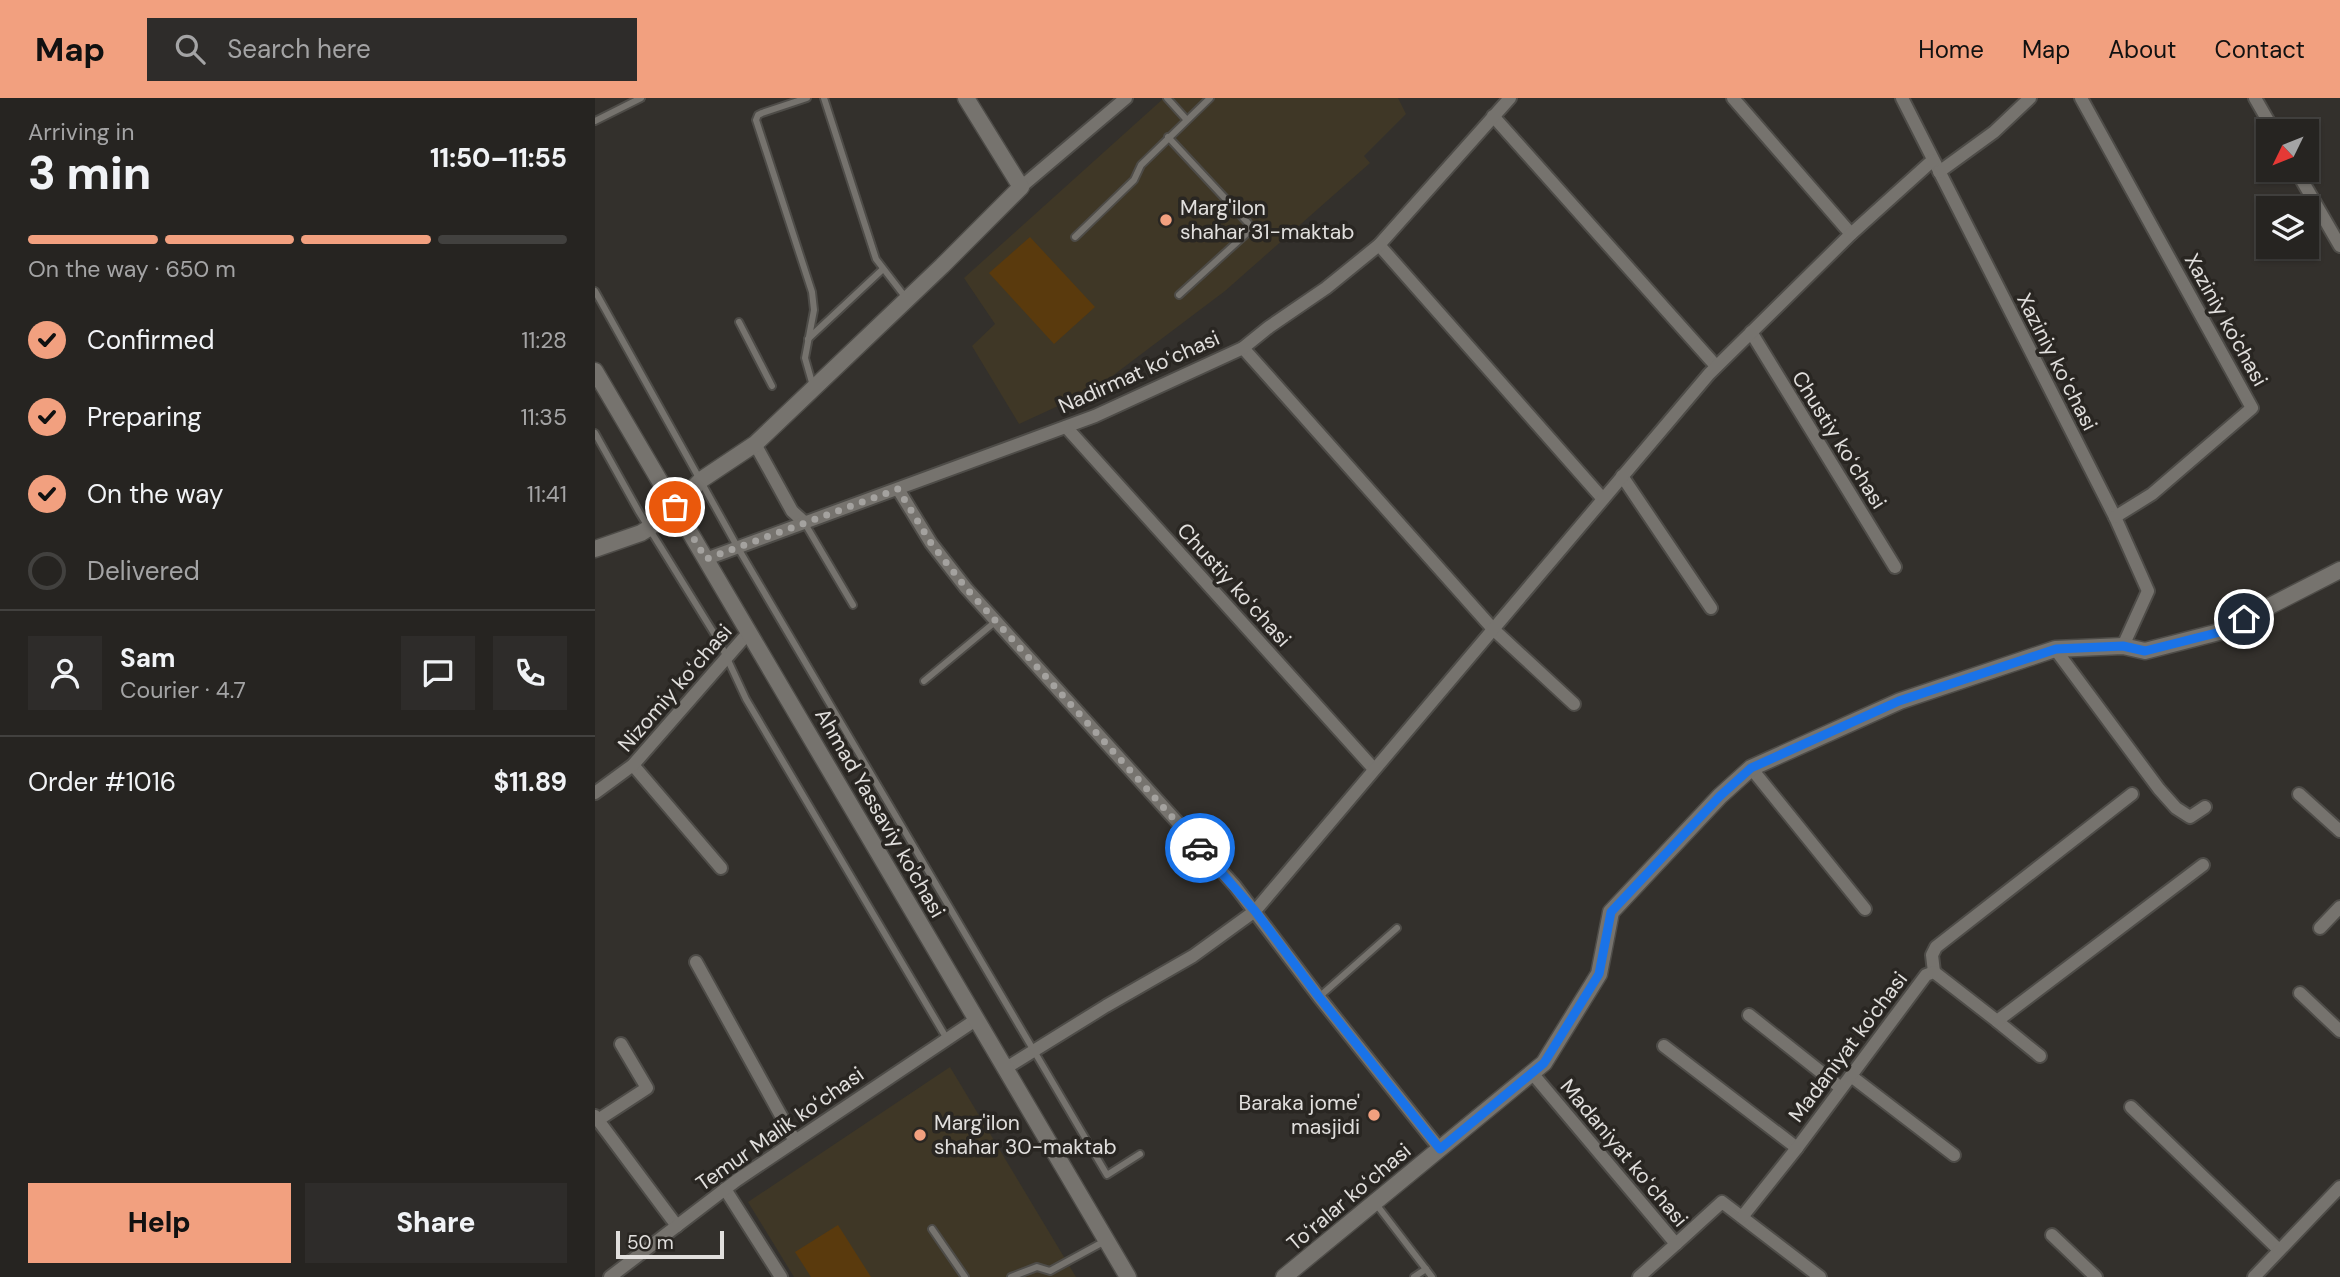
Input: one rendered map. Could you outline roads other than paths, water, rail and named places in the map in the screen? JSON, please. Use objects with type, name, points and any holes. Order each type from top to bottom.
[{"type":"street","points":[[966,98],[1021,187]]},
{"type":"street","name":"Nadirmat koʻchasi","points":[[706,559],[1095,416],[1243,348],[1326,288],[1379,245],[1510,98]]},
{"type":"street","points":[[1733,98],[1851,234]]},
{"type":"street","name":"Xaziniy koʻchasi","points":[[1902,98],[2115,517],[2148,591],[2123,646]]},
{"type":"street","points":[[1006,1068],[1193,956],[1255,911],[1716,366],[1851,234],[1936,166],[1994,132],[2030,98]]},
{"type":"street","name":"Xaziniy ko'chasi","points":[[2081,98],[2252,408],[2152,494],[2115,517]]},
{"type":"street","points":[[2255,98],[2267,119]]},
{"type":"street","points":[[595,549],[649,528],[675,507],[701,480],[755,444],[783,409],[814,388],[1021,187],[1124,99]]},
{"type":"street","points":[[1493,116],[1716,366]]},
{"type":"street","points":[[2303,182],[2340,246]]},
{"type":"street","points":[[1379,245],[1603,499]]},
{"type":"street","name":"Chustiy koʻchasi","points":[[1751,332],[1895,568]]},
{"type":"street","points":[[1243,348],[1493,629],[1574,704]]},
{"type":"street","name":"Ahmad Yassaviy ko'chasi","points":[[595,371],[1128,1277]]},
{"type":"street","name":"Chustiy koʻchasi","points":[[1066,427],[1374,769]]},
{"type":"street","points":[[755,444],[792,511],[804,523]]},
{"type":"street","points":[[1622,476],[1711,608]]},
{"type":"street","points":[[898,489],[931,543],[995,622],[1255,911],[1319,997],[1440,1149]]},
{"type":"street","name":"Toʻralar koʻchasi","points":[[1285,1277],[1544,1063],[1599,974],[1611,912],[1720,796],[1751,768],[1899,701],[2056,649],[2123,646],[2145,651],[2220,632],[2340,570]]},
{"type":"street","name":"Nizomiy koʻchasi","points":[[595,793],[633,765],[749,632]]},
{"type":"street","points":[[2056,649],[2159,789],[2190,817],[2205,807]]},
{"type":"street","points":[[633,765],[721,868]]},
{"type":"street","points":[[1751,768],[1865,909]]},
{"type":"street","points":[[1934,972],[1932,955],[1936,947],[2132,794]]},
{"type":"street","points":[[2299,794],[2340,831]]},
{"type":"street","points":[[1997,1021],[2203,865]]},
{"type":"street","points":[[2320,928],[2340,907]]},
{"type":"street","points":[[697,962],[795,1141]]},
{"type":"street","name":"Madaniyat ko'chasi","points":[[1742,1217],[1797,1149],[1926,975],[1934,972],[2040,1056]]},
{"type":"street","points":[[2300,993],[2340,1031]]},
{"type":"street","points":[[1749,1015],[1841,1088]]},
{"type":"street","name":"Temur Malik koʻchasi","points":[[610,1277],[725,1189],[977,1019]]},
{"type":"street","points":[[621,1044],[647,1088],[596,1118],[677,1226]]},
{"type":"street","points":[[1664,1046],[1797,1149]]},
{"type":"street","name":"Madaniyat koʻchasi","points":[[1532,1073],[1676,1244],[1722,1202],[1821,1277]]},
{"type":"street","points":[[1851,1076],[1954,1155]]},
{"type":"street","points":[[2131,1107],[2279,1250]]},
{"type":"street","points":[[2254,1277],[2340,1187]]},
{"type":"street","points":[[725,1189],[781,1277]]},
{"type":"street","points":[[2052,1235],[2096,1277]]},
{"type":"street","points":[[1639,1277],[1676,1244]]},
{"type":"lane","points":[[595,121],[641,98]]},
{"type":"lane","points":[[807,98],[762,113],[756,120],[812,292],[814,310],[805,358],[814,388]]},
{"type":"lane","points":[[824,98],[872,249],[883,269],[907,299]]},
{"type":"lane","points":[[1167,98],[1186,119]]},
{"type":"lane","points":[[1075,237],[1134,180],[1141,165],[1168,137],[1210,98]]},
{"type":"lane","points":[[1168,137],[1248,223],[1249,228],[1246,234],[1179,295]]},
{"type":"lane","points":[[808,339],[883,269]]},
{"type":"lane","points":[[595,291],[738,548],[1107,1175],[1140,1154]]},
{"type":"lane","points":[[739,322],[772,386]]},
{"type":"lane","points":[[595,433],[649,528],[720,643],[746,699],[947,1039]]},
{"type":"lane","points":[[804,523],[853,606]]},
{"type":"lane","points":[[923,681],[995,622]]},
{"type":"lane","points":[[1319,997],[1398,928]]},
{"type":"lane","points":[[1374,1203],[1432,1277]]},
{"type":"lane","points":[[932,1229],[965,1277]]},
{"type":"lane","points":[[1011,1277],[1037,1266],[1050,1271],[1106,1240]]},
{"type":"lane","points":[[1414,1277],[1426,1269]]},
{"type":"place","name":"Marg'ilon shahar 31-maktab","points":[[1166,220]]},
{"type":"place","name":"Baraka jome' masjidi","points":[[1374,1115]]},
{"type":"place","name":"Marg'ilon shahar 30-maktab","points":[[920,1135]]}]
